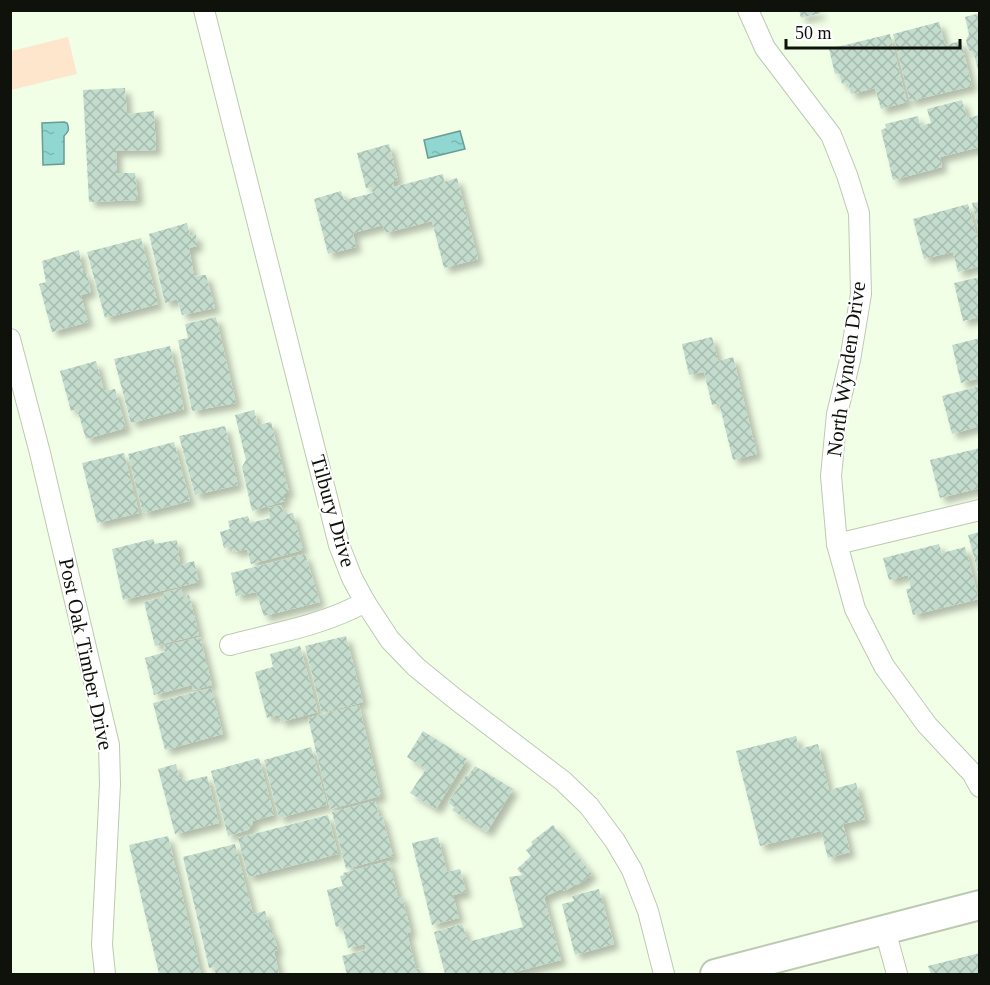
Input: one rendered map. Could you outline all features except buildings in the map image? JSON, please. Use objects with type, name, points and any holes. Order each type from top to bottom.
[{"type":"main road","points":[[715,975],[980,905]]},
{"type":"street","name":"Tilbury Drive","points":[[204,10],[339,545],[352,578],[390,640],[416,667],[563,781],[589,806],[615,841],[632,870],[648,910],[664,975]]},
{"type":"street","name":"North Wynden Drive","points":[[748,10],[765,48],[831,135],[859,213],[861,294],[850,360],[837,414],[831,476],[837,543],[855,609],[884,666],[927,725],[972,773],[980,787]]},
{"type":"street","name":"Post Oak Timber Drive","points":[[10,339],[40,453],[109,745],[110,784],[102,945],[105,975]]},
{"type":"street","points":[[837,543],[980,510]]},
{"type":"street","points":[[230,645],[326,620],[365,602]]},
{"type":"street","points":[[885,930],[897,975]]},
{"type":"shaded area","points":[[68,37],[77,74],[11,90],[11,51]]},
{"type":"water","points":[[42,123],[67,123],[68,129],[64,136],[64,164],[43,165]]},
{"type":"water","points":[[460,131],[465,149],[428,158],[424,140]]}]
